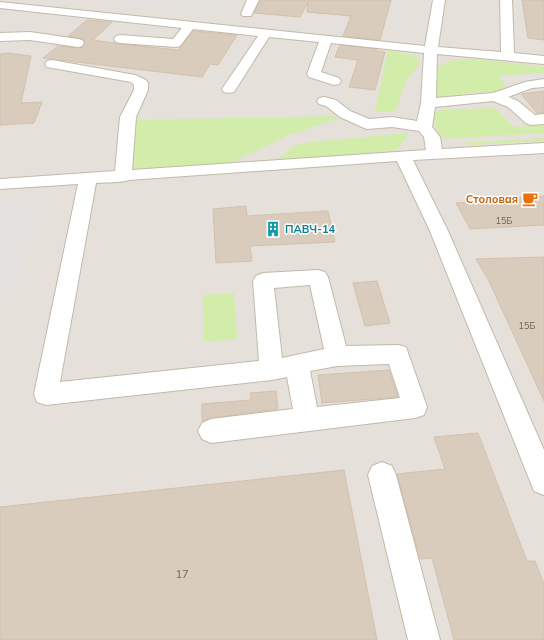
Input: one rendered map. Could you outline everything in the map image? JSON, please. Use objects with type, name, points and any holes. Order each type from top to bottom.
[{"type":"lane","points":[[247,14],[253,0]]},
{"type":"lane","points":[[424,127],[428,103],[431,50],[438,0]]},
{"type":"lane","points":[[506,0],[508,56]]},
{"type":"lane","points":[[0,5],[431,50],[544,60]]},
{"type":"lane","points":[[120,39],[176,43],[191,24]]},
{"type":"lane","points":[[229,89],[262,40],[265,32]]},
{"type":"lane","points":[[0,37],[30,36],[78,43]]},
{"type":"lane","points":[[327,38],[314,74],[334,81]]},
{"type":"lane","points":[[52,64],[135,79],[141,83],[141,90],[128,117],[122,177]]},
{"type":"lane","points":[[428,103],[494,97],[503,95],[526,84],[544,83]]},
{"type":"lane","points":[[494,97],[513,104],[530,120],[544,119]]},
{"type":"lane","points":[[324,101],[331,103],[346,114],[367,124],[392,122],[424,127],[432,137],[435,154]]},
{"type":"lane","points":[[0,184],[122,177],[404,156],[544,148]]},
{"type":"lane","points":[[404,156],[538,452],[544,482]]},
{"type":"lane","points":[[88,178],[46,394],[272,370],[337,356],[398,354],[415,407],[211,431]]},
{"type":"lane","points":[[272,370],[263,281],[318,276],[337,356]]},
{"type":"lane","points":[[297,365],[307,419]]},
{"type":"lane","points":[[382,475],[424,640]]},
{"type":"shaded area","points":[[0,0],[544,0],[544,640],[0,640]]},
{"type":"shaded area","points":[[118,0],[181,0],[242,5],[231,18],[157,10],[161,6],[116,2]]},
{"type":"shaded area","points":[[252,19],[293,24],[290,28],[249,23]]},
{"type":"shaded area","points":[[310,19],[346,23],[342,33],[304,29]]},
{"type":"shaded area","points":[[544,73],[544,81],[505,83],[499,76]]},
{"type":"shaded area","points":[[40,195],[15,291],[0,292],[0,198]]},
{"type":"green space","points":[[388,50],[415,56],[420,61],[419,65],[407,80],[395,111],[375,112]]},
{"type":"green space","points":[[475,59],[544,67],[544,73],[499,76],[505,85],[498,93],[461,93],[463,97],[439,98],[437,95],[438,67],[453,60]]},
{"type":"green space","points":[[495,108],[513,127],[544,125],[544,133],[445,139],[439,135],[432,119],[434,113],[442,110]]},
{"type":"green space","points":[[336,116],[337,119],[289,135],[226,165],[138,170],[132,167],[135,120]]},
{"type":"green space","points":[[408,133],[400,146],[387,155],[276,162],[294,145],[320,141]]},
{"type":"green space","points":[[544,138],[544,141],[472,145],[458,143]]},
{"type":"green space","points":[[234,293],[237,339],[204,342],[203,295]]},
{"type":"building","points":[[260,0],[391,0],[380,40],[343,36],[351,16],[307,12],[308,2],[300,17],[254,13]]},
{"type":"building","points":[[522,0],[544,0],[544,40],[528,38]]},
{"type":"building","points":[[87,20],[112,22],[93,40],[178,50],[193,31],[237,35],[218,65],[210,64],[202,77],[43,58],[58,46],[83,47],[85,44],[83,39],[68,36]]},
{"type":"building","points":[[340,45],[377,49],[376,51],[385,52],[375,90],[349,87],[358,60],[335,57]]},
{"type":"building","points":[[8,53],[31,56],[21,103],[42,102],[34,123],[0,125],[0,54]]},
{"type":"building","points":[[544,91],[544,113],[537,113],[521,94]]},
{"type":"building","points":[[544,196],[544,225],[470,229],[456,203]]},
{"type":"building","name":"ПАВЧ-14","points":[[246,206],[247,216],[328,211],[335,242],[250,246],[252,261],[216,263],[213,209]]},
{"type":"building","points":[[544,257],[544,401],[488,279],[476,259]]},
{"type":"building","points":[[377,281],[390,323],[365,326],[353,283]]},
{"type":"building","points":[[389,370],[398,397],[322,403],[318,375]]},
{"type":"building","points":[[276,391],[278,409],[211,418],[202,421],[202,404],[251,400],[250,393]]},
{"type":"building","points":[[478,433],[527,561],[535,561],[544,584],[544,640],[454,640],[432,558],[420,559],[397,474],[445,469],[434,437]]},
{"type":"building","points":[[344,470],[377,640],[0,640],[0,507]]},
{"type":"place","name":"Столовая","points":[[530,199]]},
{"type":"place","name":"ПАВЧ-14","points":[[273,229]]}]
